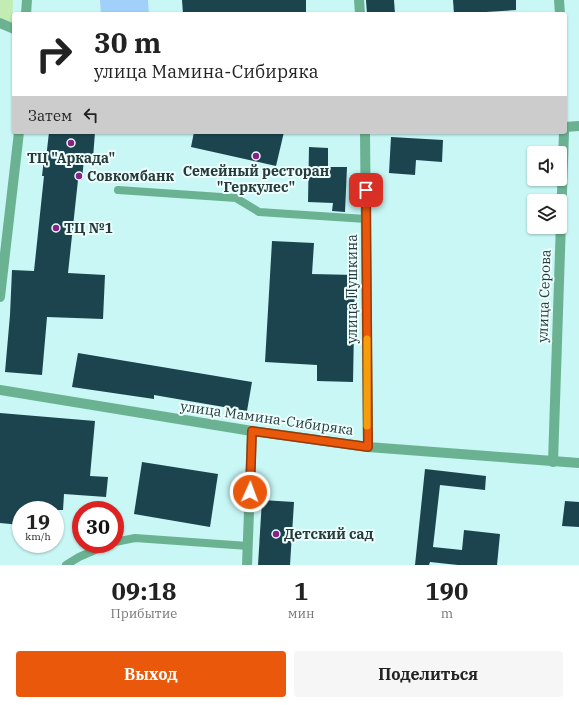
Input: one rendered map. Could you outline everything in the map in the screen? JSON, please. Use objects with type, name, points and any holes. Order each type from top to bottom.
[{"type":"street","points":[[26,12],[27,0]]},
{"type":"street","points":[[359,0],[360,12]]},
{"type":"street","points":[[559,0],[560,12]]},
{"type":"street","points":[[0,23],[12,28]]},
{"type":"street","points":[[567,127],[579,126]]},
{"type":"street","points":[[0,297],[19,134]]},
{"type":"street","name":"улица Пушкина","points":[[365,134],[368,447]]},
{"type":"street","name":"улица Серова","points":[[553,462],[564,134]]},
{"type":"street","name":"улица Мамина-Сибиряка","points":[[0,390],[252,431],[368,447],[579,463]]},
{"type":"street","points":[[247,565],[252,431]]},
{"type":"lane","points":[[118,190],[236,198],[259,212],[366,219]]},
{"type":"lane","points":[[124,540],[135,538],[248,546]]},
{"type":"lane","points":[[66,565],[88,553]]},
{"type":"green space","points":[[0,0],[13,0],[12,28],[0,23]]},
{"type":"water","points":[[100,0],[148,0],[149,12],[101,12]]},
{"type":"building","points":[[182,0],[306,0],[306,12],[183,12]]},
{"type":"building","points":[[366,0],[394,0],[395,12],[367,12]]},
{"type":"building","points":[[453,0],[516,0],[516,10],[454,12]]},
{"type":"building","points":[[49,134],[95,134],[93,158],[84,158],[82,180],[78,180],[68,273],[105,275],[103,319],[47,317],[42,375],[5,372],[12,270],[34,271],[44,176],[42,176],[44,159],[46,159]]},
{"type":"building","name":"Семейный ресторан \"Геркулес\"","points":[[194,134],[284,134],[276,166],[191,147]]},
{"type":"building","points":[[391,137],[443,140],[442,162],[416,160],[415,175],[389,173]]},
{"type":"building","points":[[309,147],[328,148],[328,167],[347,167],[345,212],[332,211],[333,203],[308,202]]},
{"type":"building","points":[[272,241],[314,243],[312,274],[355,275],[353,382],[317,381],[317,365],[265,362]]},
{"type":"building","points":[[78,353],[252,382],[247,411],[154,395],[154,399],[72,387]]},
{"type":"building","points":[[0,413],[95,421],[90,476],[108,477],[106,497],[64,494],[64,501],[12,501],[12,524],[0,523]]},
{"type":"building","points":[[142,462],[218,474],[210,527],[134,514]]},
{"type":"building","points":[[425,469],[486,476],[485,490],[440,485],[433,547],[462,550],[464,530],[500,534],[497,565],[458,565],[430,562],[429,565],[415,565]]},
{"type":"building","name":"Детский сад","points":[[262,500],[294,502],[290,565],[258,565]]},
{"type":"building","points":[[565,501],[579,502],[579,527],[562,526]]},
{"type":"slow traffic","points":[[367,339],[367,426]]},
{"type":"place","name":"ТЦ \"Аркада\"","points":[[71,143]]},
{"type":"place","name":"Семейный ресторан \"Геркулес\"","points":[[256,156]]},
{"type":"place","name":"Совкомбанк","points":[[79,176]]},
{"type":"place","name":"ТЦ №1","points":[[56,228]]},
{"type":"place","name":"Детский сад","points":[[276,534]]},
{"type":"route","points":[[250,492],[252,431],[368,447],[366,190]]}]
